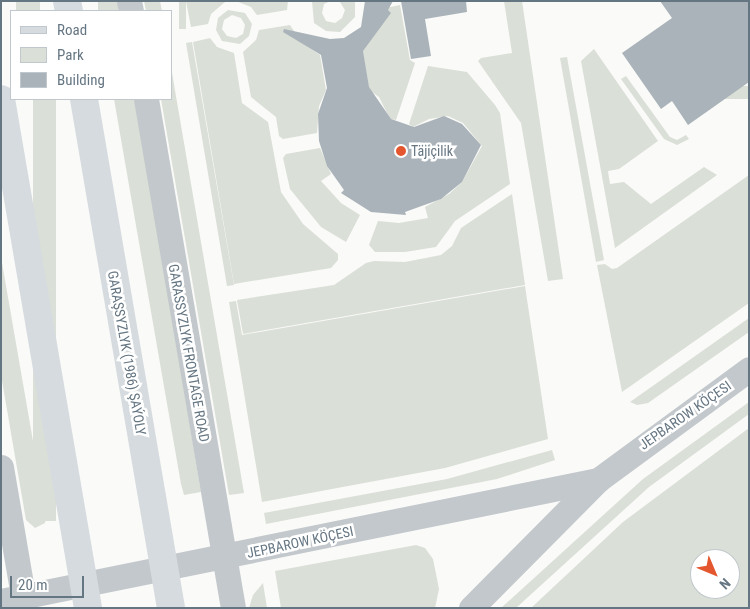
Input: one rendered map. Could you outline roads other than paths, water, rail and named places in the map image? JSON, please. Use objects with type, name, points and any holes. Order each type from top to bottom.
[{"type":"main road","points":[[1,99],[87,596]]},
{"type":"main road","name":"GARAŞSYZLYK (1986) ŞAÝOLY","points":[[84,100],[171,608]]},
{"type":"street","name":"GARASSYZLYK FRONTAGE ROAD","points":[[146,100],[234,608]]},
{"type":"street","name":"JEPBAROW KÖÇESI","points":[[471,608],[598,480],[749,370]]},
{"type":"street","points":[[1,467],[17,602]]},
{"type":"street","name":"JEPBAROW KÖÇESI","points":[[17,602],[87,596],[164,569],[598,480]]},
{"type":"place","name":"Täjiçilik","points":[[401,151]]}]
